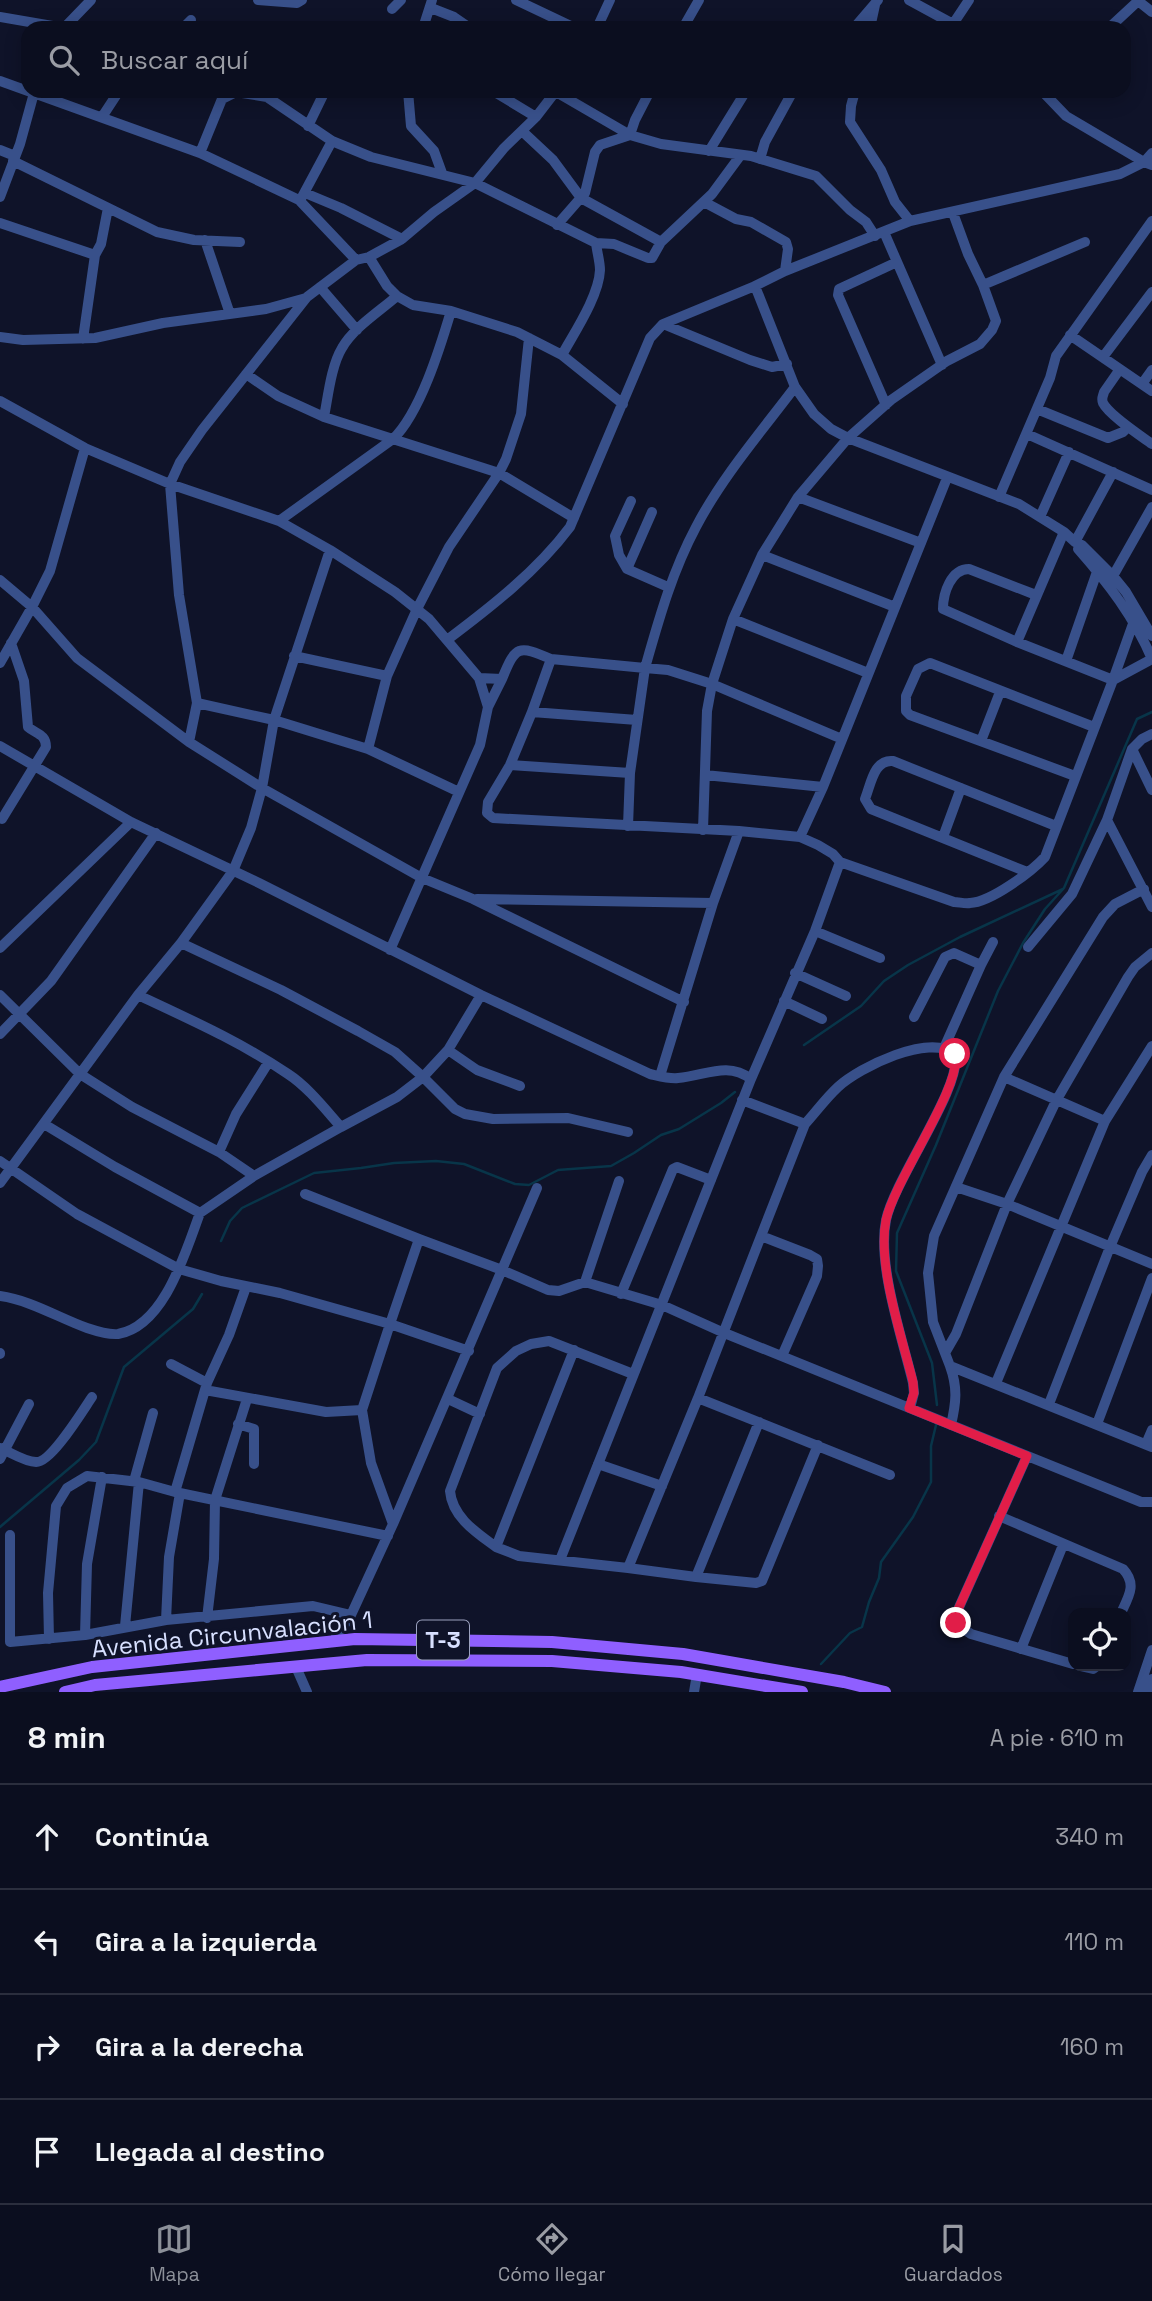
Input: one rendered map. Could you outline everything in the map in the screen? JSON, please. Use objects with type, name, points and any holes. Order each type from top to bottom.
[{"type":"main road","name":"Avenida Circunvalación 1","points":[[0,1687],[92,1667],[334,1640],[552,1642],[683,1654],[844,1682],[885,1692]]},
{"type":"main road","name":"Avenida Circunvalación 1","points":[[65,1692],[96,1685],[367,1660],[552,1661],[697,1674],[802,1692]]},
{"type":"street","points":[[71,21],[91,0]]},
{"type":"street","points":[[258,0],[297,3],[302,0]]},
{"type":"street","points":[[392,9],[401,0]]},
{"type":"street","points":[[516,0],[560,21]]},
{"type":"street","points":[[600,21],[610,0]]},
{"type":"street","points":[[687,21],[699,0]]},
{"type":"street","points":[[909,0],[946,21]]},
{"type":"street","points":[[958,21],[969,0]]},
{"type":"street","points":[[860,21],[876,2]]},
{"type":"street","points":[[872,21],[876,2]]},
{"type":"street","points":[[426,21],[432,4],[460,21]]},
{"type":"street","points":[[1120,21],[1145,4]]},
{"type":"street","points":[[0,17],[23,21]]},
{"type":"street","points":[[0,81],[21,88]]},
{"type":"street","points":[[0,197],[14,158],[28,98]]},
{"type":"street","points":[[49,98],[200,153],[302,197],[341,208],[402,239]]},
{"type":"street","points":[[102,117],[114,98]]},
{"type":"street","points":[[200,153],[224,98]]},
{"type":"street","points":[[268,98],[273,99],[332,141],[371,156],[475,183],[596,243],[614,244],[650,258],[661,242],[712,194],[740,156]]},
{"type":"street","points":[[308,126],[322,98]]},
{"type":"street","points":[[409,98],[411,126],[434,151],[442,173]]},
{"type":"street","points":[[505,98],[536,117]]},
{"type":"street","points":[[188,742],[197,703],[179,595],[170,484],[180,461],[307,298],[356,260],[369,257],[402,239],[475,183],[551,98]]},
{"type":"street","points":[[568,98],[630,135],[661,144],[760,159],[816,176],[879,234],[897,262],[942,365]]},
{"type":"street","points":[[630,135],[646,98]]},
{"type":"street","points":[[709,152],[742,98]]},
{"type":"street","points":[[760,159],[765,142],[789,98]]},
{"type":"street","points":[[853,98],[850,122],[881,170],[895,202],[910,221]]},
{"type":"street","points":[[1049,98],[1066,116],[1148,164]]},
{"type":"street","points":[[522,131],[553,160],[581,198],[661,242]]},
{"type":"street","points":[[557,225],[584,193],[595,152],[600,145],[630,135]]},
{"type":"street","points":[[302,197],[332,141]]},
{"type":"street","points":[[0,150],[157,232],[205,240],[240,242]]},
{"type":"street","points":[[1148,164],[1152,153]]},
{"type":"street","points":[[447,640],[495,603],[558,544],[570,527],[650,338],[663,324],[910,221],[1120,174],[1148,164]]},
{"type":"street","points":[[302,197],[356,260]]},
{"type":"street","points":[[704,202],[736,219],[751,222],[786,242],[789,249],[785,271]]},
{"type":"street","points":[[83,339],[95,256],[108,208]]},
{"type":"street","points":[[703,830],[707,710],[712,684],[733,618],[762,555],[798,496],[848,438],[886,404],[942,365],[980,344],[996,321],[953,213]]},
{"type":"street","points":[[999,497],[1027,434],[1056,356],[1152,221]]},
{"type":"street","points":[[0,223],[95,256]]},
{"type":"street","points":[[205,240],[230,314]]},
{"type":"street","points":[[983,285],[1085,242]]},
{"type":"street","points":[[562,355],[595,289],[600,271],[596,243]]},
{"type":"street","points":[[369,257],[387,286],[413,306],[451,311],[489,321],[529,338],[562,355],[623,404]]},
{"type":"street","points":[[886,404],[838,295],[839,289],[897,262]]},
{"type":"street","points":[[755,286],[795,387],[814,414],[831,429],[1019,505],[1082,545],[1147,632],[1152,659],[1113,680]]},
{"type":"street","points":[[320,287],[357,330]]},
{"type":"street","points":[[1103,357],[1152,292]]},
{"type":"street","points":[[324,417],[340,350],[357,330],[397,296]]},
{"type":"street","points":[[0,337],[23,340],[95,338],[163,323],[266,309],[307,298]]},
{"type":"street","points":[[279,521],[393,439],[404,428],[424,385],[451,311]]},
{"type":"street","points":[[663,324],[750,360],[772,367],[787,364]]},
{"type":"street","points":[[1070,335],[1152,391]]},
{"type":"street","points":[[368,749],[387,676],[416,609],[449,547],[499,473],[521,414],[529,338]]},
{"type":"street","points":[[1120,369],[1104,392],[1102,401],[1128,427],[1152,444]]},
{"type":"street","points":[[1142,384],[1152,370]]},
{"type":"street","points":[[246,374],[278,396],[324,417],[499,473],[574,518]]},
{"type":"street","points":[[628,826],[630,773],[645,668],[668,587],[696,526],[719,489],[795,387]]},
{"type":"street","points":[[0,401],[86,448],[170,484],[279,521],[330,550],[395,592],[429,619],[479,678],[488,707]]},
{"type":"street","points":[[1037,409],[1108,438],[1128,427]]},
{"type":"street","points":[[1027,434],[1152,491]]},
{"type":"street","points":[[0,663],[50,571],[86,448]]},
{"type":"street","points":[[1040,517],[1069,452]]},
{"type":"street","points":[[1075,542],[1113,472]]},
{"type":"street","points":[[800,837],[947,478]]},
{"type":"street","points":[[798,496],[921,543]]},
{"type":"street","points":[[631,501],[615,537],[619,555],[627,569],[668,587]]},
{"type":"street","points":[[1113,576],[1152,507]]},
{"type":"street","points":[[627,569],[652,512]]},
{"type":"street","points":[[1017,642],[1064,532]]},
{"type":"street","points":[[0,1184],[233,871],[251,828],[262,788],[274,720],[330,550]]},
{"type":"street","points":[[762,555],[895,607]]},
{"type":"street","points":[[551,659],[510,765],[488,802],[487,813],[493,818],[738,831],[800,837],[833,854],[841,862],[954,902],[973,904],[994,895],[1034,868],[1045,857],[1113,680],[1136,617],[1113,576],[1099,568]]},
{"type":"street","points":[[1066,661],[1099,568]]},
{"type":"street","points":[[1036,595],[963,569],[952,578],[943,609],[1113,680]]},
{"type":"street","points":[[0,580],[32,607],[76,658],[188,742],[262,788],[422,878],[473,899],[684,1002]]},
{"type":"street","points":[[1147,632],[1152,615]]},
{"type":"street","points":[[733,618],[868,673]]},
{"type":"street","points":[[2,819],[46,747],[42,735],[28,727],[24,681],[11,643]]},
{"type":"street","points":[[390,950],[480,745],[488,707],[511,658],[517,651],[527,649],[551,659],[668,670],[712,684],[842,739]]},
{"type":"street","points":[[294,656],[387,676]]},
{"type":"street","points":[[1075,776],[910,715],[906,711],[906,696],[918,669],[930,663],[1094,727]]},
{"type":"street","points":[[479,678],[502,679]]},
{"type":"street","points":[[981,741],[1000,692]]},
{"type":"street","points":[[197,703],[274,720],[368,749],[459,792]]},
{"type":"street","points":[[532,712],[637,720]]},
{"type":"street","points":[[1028,947],[1072,894],[1107,820],[1132,748],[1152,734]]},
{"type":"street","points":[[0,746],[131,822],[481,995],[650,1074],[676,1078],[728,1069],[741,1072],[751,1079]]},
{"type":"street","points":[[1132,748],[1152,790]]},
{"type":"street","points":[[1027,872],[871,809],[865,799],[878,765],[887,760],[904,765],[1056,826]]},
{"type":"street","points":[[510,765],[630,773]]},
{"type":"street","points":[[705,775],[822,787]]},
{"type":"street","points":[[943,837],[961,788]]},
{"type":"street","points":[[1107,820],[1152,907]]},
{"type":"street","points":[[0,948],[131,822]]},
{"type":"street","points":[[660,1076],[738,831]]},
{"type":"street","points":[[0,1034],[51,981],[156,834]]},
{"type":"street","points":[[560,1560],[742,1100],[815,930],[841,862]]},
{"type":"street","points":[[951,1425],[956,1382],[933,1322],[928,1273],[934,1236],[1004,1077],[1103,917],[1115,904],[1143,889]]},
{"type":"street","points":[[473,899],[713,903]]},
{"type":"street","points":[[815,930],[880,958]]},
{"type":"street","points":[[944,1048],[993,942]]},
{"type":"street","points":[[181,943],[281,990],[395,1052],[455,1109],[465,1114],[493,1119],[568,1118],[628,1132]]},
{"type":"street","points":[[914,1017],[945,957],[954,953],[981,965]]},
{"type":"street","points":[[945,1353],[956,1334],[1007,1204],[1056,1101],[1135,967],[1152,953]]},
{"type":"street","points":[[795,973],[846,996]]},
{"type":"street","points":[[0,995],[80,1074],[132,1107],[219,1152],[254,1176]]},
{"type":"street","points":[[0,1296],[103,1333],[119,1334],[135,1327],[152,1314],[171,1286],[200,1213],[254,1176],[397,1097],[423,1077],[448,1050],[481,995]]},
{"type":"street","points":[[138,996],[210,1029],[288,1074],[302,1085],[341,1128]]},
{"type":"street","points":[[784,1001],[822,1019]]},
{"type":"street","points":[[628,1568],[805,1124],[839,1086],[866,1067],[909,1051],[930,1047],[944,1048],[952,1051],[956,1058],[952,1079],[902,1177],[890,1206],[885,1230],[887,1274],[913,1382],[914,1393],[909,1408]]},
{"type":"street","points":[[448,1050],[477,1070],[520,1086]]},
{"type":"street","points":[[996,1383],[1105,1121],[1151,1050]]},
{"type":"street","points":[[219,1152],[240,1106],[268,1063]]},
{"type":"street","points":[[1004,1077],[1105,1121]]},
{"type":"street","points":[[742,1100],[805,1124]]},
{"type":"street","points":[[44,1124],[115,1167],[200,1213]]},
{"type":"street","points":[[1049,1405],[1110,1247],[1152,1155]]},
{"type":"street","points":[[0,1161],[77,1214],[178,1269],[280,1293],[390,1324],[469,1351]]},
{"type":"street","points":[[621,1294],[673,1169],[677,1167],[711,1180]]},
{"type":"street","points":[[584,1282],[619,1181]]},
{"type":"street","points":[[956,1186],[1007,1204],[1152,1264]]},
{"type":"street","points":[[334,1640],[351,1615],[388,1536],[537,1188]]},
{"type":"street","points":[[305,1194],[548,1290],[559,1292],[584,1282],[662,1305],[722,1332],[1140,1502],[1152,1502]]},
{"type":"street","points":[[761,1237],[817,1259],[817,1276],[782,1356]]},
{"type":"street","points":[[393,1524],[371,1463],[362,1410],[419,1239]]},
{"type":"street","points":[[1097,1424],[1152,1278]]},
{"type":"street","points":[[166,1620],[169,1557],[178,1492],[206,1387],[246,1287]]},
{"type":"street","points":[[633,1374],[549,1341],[531,1344],[516,1351],[497,1367],[450,1491],[450,1499],[470,1528],[496,1547],[519,1556],[756,1583],[762,1580],[818,1446]]},
{"type":"street","points":[[496,1547],[573,1350]]},
{"type":"street","points":[[171,1364],[206,1387],[247,1399],[326,1412],[362,1410]]},
{"type":"street","points":[[950,1366],[1149,1445],[1152,1430]]},
{"type":"street","points":[[29,1404],[2,1453],[35,1462],[42,1461],[53,1451],[92,1397]]},
{"type":"street","points":[[698,1398],[890,1475]]},
{"type":"street","points":[[207,1618],[214,1559],[215,1500],[247,1399]]},
{"type":"street","points":[[448,1399],[480,1414]]},
{"type":"street","points":[[125,1626],[137,1482],[153,1413]]},
{"type":"street","points":[[696,1577],[759,1422]]},
{"type":"street","points":[[238,1424],[254,1429],[254,1464]]},
{"type":"street","points":[[1027,1456],[956,1614],[956,1623],[971,1633],[1068,1663]]},
{"type":"street","points":[[598,1464],[662,1486]]},
{"type":"street","points":[[49,1639],[48,1593],[56,1506],[67,1488],[87,1476],[137,1482],[388,1536]]},
{"type":"street","points":[[85,1634],[88,1564],[102,1477]]},
{"type":"street","points":[[999,1516],[1123,1569],[1129,1576],[1132,1588],[1123,1608]]},
{"type":"street","points":[[10,1535],[5,1642],[49,1639],[166,1620],[313,1606],[351,1615]]},
{"type":"street","points":[[1021,1649],[1063,1545]]},
{"type":"street","points":[[1138,1692],[1152,1650]]},
{"type":"street","points":[[296,1667],[307,1692]]},
{"type":"street","points":[[694,1692],[697,1674]]},
{"type":"street","points":[[1148,1692],[1152,1679]]},
{"type":"waterway","points":[[937,1405],[932,1363],[896,1271],[897,1233],[998,991],[1023,943],[1045,909],[1064,888],[1137,719],[1152,712]]},
{"type":"waterway","points":[[804,1045],[861,1006],[884,981],[908,965],[960,937],[1063,889]]},
{"type":"waterway","points":[[221,1241],[230,1221],[242,1208],[314,1173],[394,1163],[436,1161],[464,1164],[515,1184],[529,1185],[558,1170],[611,1166],[661,1135],[679,1129],[735,1092]]},
{"type":"waterway","points":[[0,1527],[79,1460],[96,1442],[124,1367],[193,1309],[202,1294]]},
{"type":"waterway","points":[[821,1664],[850,1633],[862,1627],[879,1578],[881,1562],[913,1517],[931,1482],[931,1446],[936,1425]]},
{"type":"route","points":[[955,1054],[955,1067],[946,1094],[902,1177],[890,1206],[886,1220],[884,1251],[913,1382],[914,1393],[909,1408],[1027,1456],[956,1614],[956,1623]]}]
